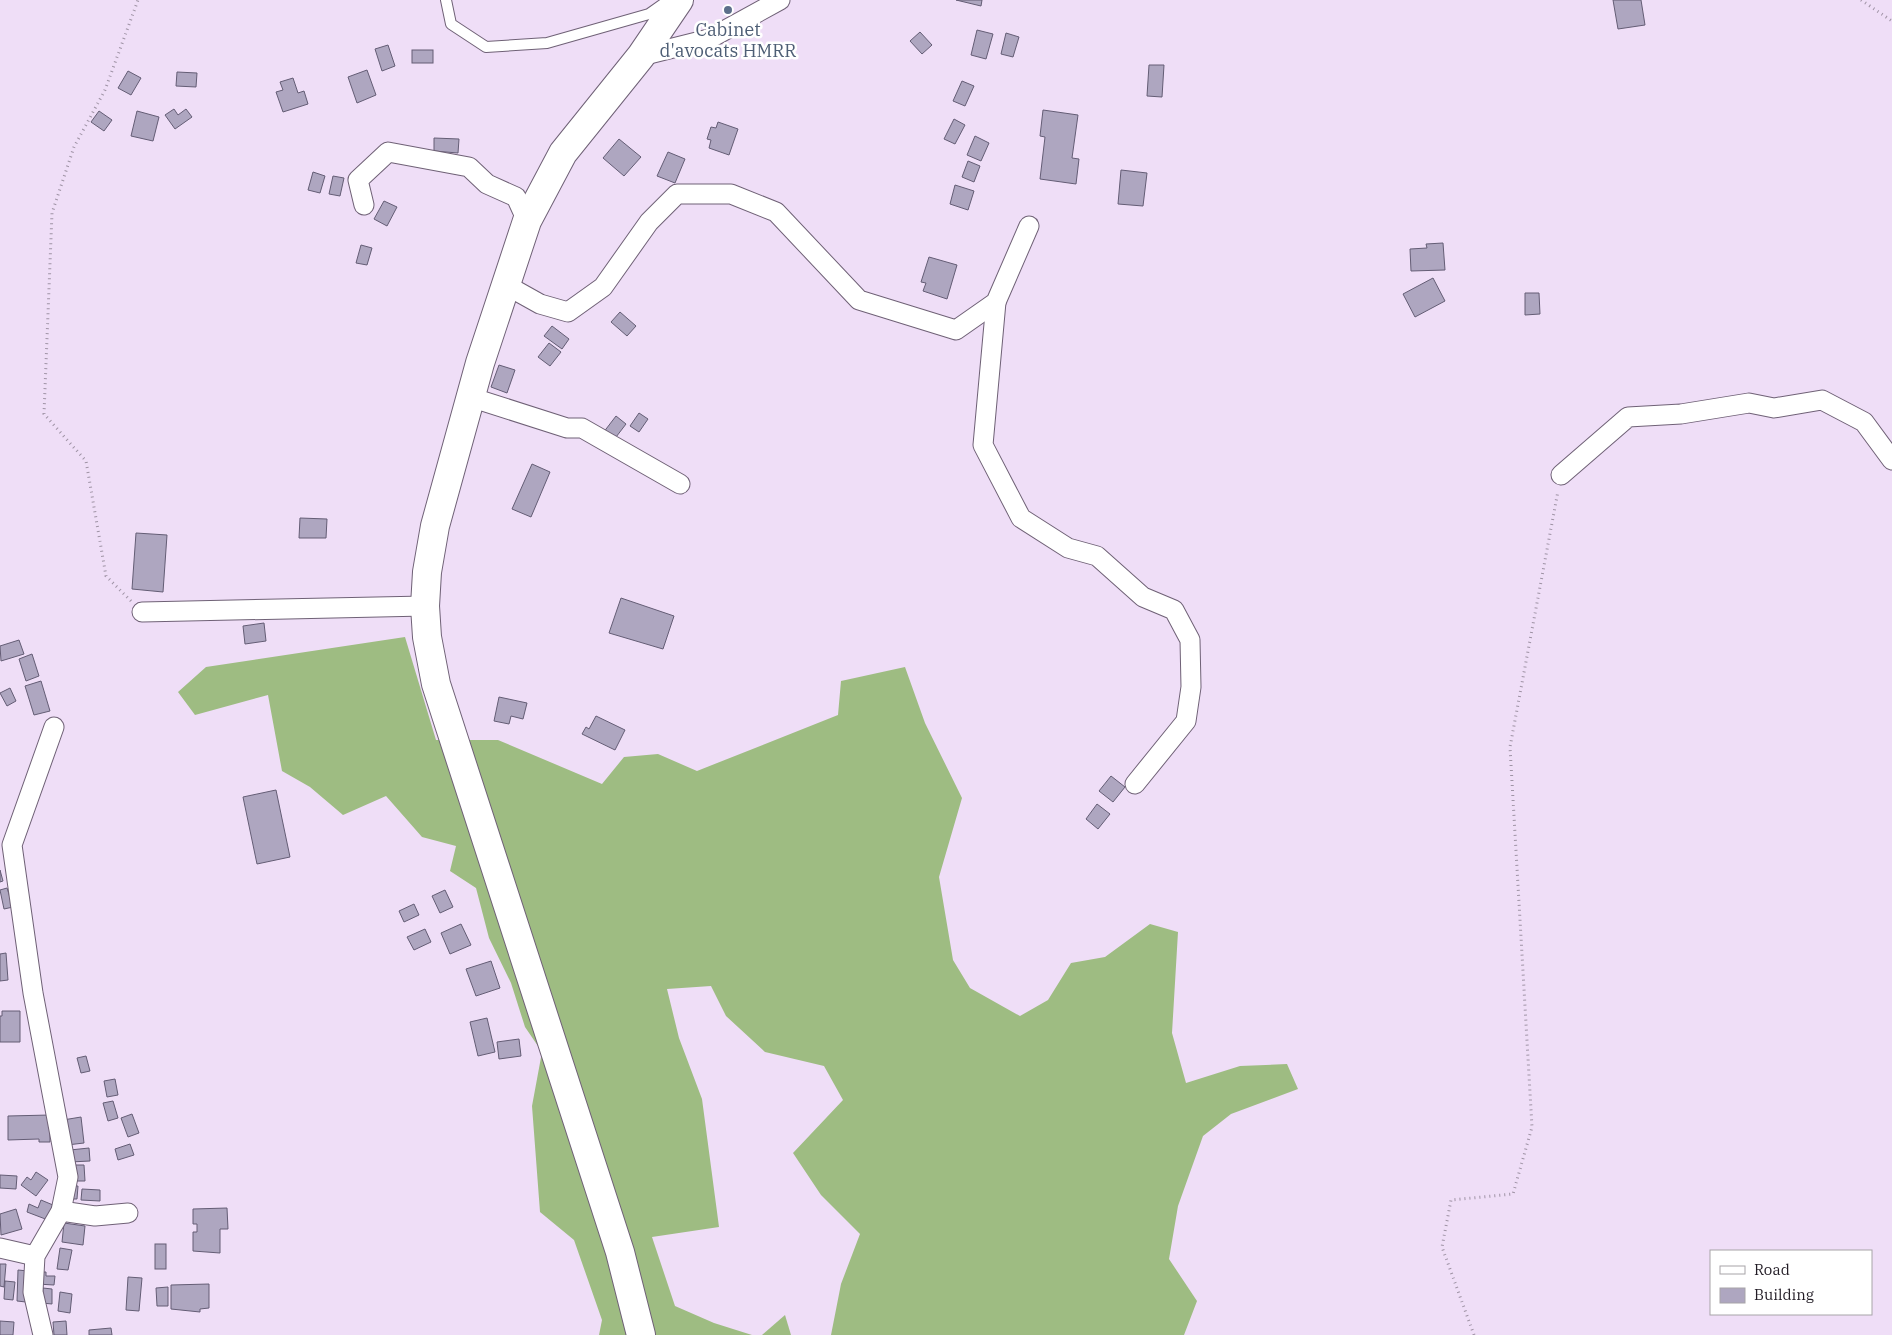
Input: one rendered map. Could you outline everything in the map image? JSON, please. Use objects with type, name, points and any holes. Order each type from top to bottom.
[{"type":"main road","points":[[641,1335],[620,1252],[436,684],[427,636],[425,606],[427,572],[435,526],[470,397],[527,221],[563,153],[641,56],[680,0]]},
{"type":"street","points":[[641,56],[709,39],[780,0]]},
{"type":"street","points":[[364,205],[358,180],[388,152],[469,168],[487,184],[516,197],[527,221]]},
{"type":"street","points":[[506,285],[540,304],[568,312],[602,288],[649,222],[677,194],[731,194],[776,212],[859,300],[956,330],[996,302]]},
{"type":"street","points":[[1029,226],[996,302],[983,445],[1021,518],[1068,548],[1097,556],[1143,597],[1174,610],[1190,640],[1191,687],[1186,721],[1134,784]]},
{"type":"street","points":[[470,397],[568,428],[582,428],[680,484]]},
{"type":"street","points":[[1560,475],[1628,417],[1681,414],[1749,402],[1774,408],[1822,400],[1864,422],[1892,460]]},
{"type":"street","points":[[142,612],[425,606]]},
{"type":"street","points":[[43,1335],[33,1292],[35,1256],[61,1211],[68,1177],[6,845],[54,727]]},
{"type":"street","points":[[61,1211],[95,1216],[128,1214]]},
{"type":"street","points":[[0,1248],[35,1256]]},
{"type":"lane","points":[[446,0],[451,24],[486,47],[547,42],[649,14],[669,0]]},
{"type":"path","points":[[138,0],[105,90],[74,147],[52,213],[44,414],[86,461],[106,576],[142,612]]},
{"type":"path","points":[[1861,0],[1892,21]]},
{"type":"path","points":[[1474,1335],[1442,1247],[1451,1200],[1513,1194],[1532,1127],[1510,748],[1560,475]]},
{"type":"green space","points":[[405,637],[436,740],[498,740],[602,784],[624,757],[658,754],[697,771],[838,715],[841,681],[905,667],[925,723],[962,798],[939,877],[953,960],[970,988],[1020,1016],[1048,1000],[1071,963],[1105,957],[1150,924],[1178,932],[1172,1033],[1186,1083],[1240,1066],[1287,1064],[1298,1089],[1231,1114],[1203,1136],[1178,1206],[1169,1259],[1197,1301],[1184,1335],[831,1335],[841,1284],[860,1234],[821,1195],[793,1153],[843,1100],[824,1066],[765,1052],[726,1016],[711,986],[667,989],[679,1038],[702,1099],[719,1227],[652,1237],[675,1306],[714,1323],[752,1335],[599,1335],[602,1320],[574,1240],[540,1212],[532,1106],[542,1052],[525,1027],[511,983],[489,938],[476,888],[450,871],[456,846],[422,837],[386,796],[343,815],[310,787],[282,771],[268,695],[195,715],[178,692],[206,667]]},
{"type":"green space","points":[[785,1315],[791,1335],[762,1335]]},
{"type":"building","points":[[956,0],[982,0],[981,6]]},
{"type":"building","points":[[1613,0],[1641,0],[1645,25],[1618,29]]},
{"type":"building","points":[[977,30],[993,34],[986,59],[971,55]]},
{"type":"building","points":[[920,32],[932,45],[922,54],[910,41]]},
{"type":"building","points":[[1006,33],[1019,37],[1013,57],[1001,54]]},
{"type":"building","points":[[388,45],[395,66],[382,71],[375,49]]},
{"type":"building","points":[[412,50],[433,50],[433,63],[412,63]]},
{"type":"building","points":[[1149,65],[1164,65],[1162,97],[1147,96]]},
{"type":"building","points":[[367,70],[376,95],[357,103],[348,77]]},
{"type":"building","points":[[128,71],[141,78],[131,95],[118,88]]},
{"type":"building","points":[[177,72],[197,73],[196,87],[176,86]]},
{"type":"building","points":[[293,78],[298,93],[304,91],[308,104],[283,112],[276,92],[283,90],[280,82]]},
{"type":"building","points":[[962,81],[974,86],[965,106],[953,101]]},
{"type":"building","points":[[174,109],[178,115],[186,109],[192,117],[175,129],[165,115]]},
{"type":"building","points":[[1043,110],[1078,115],[1072,158],[1079,159],[1076,184],[1040,179],[1045,137],[1040,136]]},
{"type":"building","points":[[99,111],[112,120],[104,131],[91,122]]},
{"type":"building","points":[[137,111],[159,117],[153,141],[131,136]]},
{"type":"building","points":[[954,119],[965,125],[955,144],[944,139]]},
{"type":"building","points":[[718,122],[738,129],[729,155],[709,148],[711,140],[707,139],[711,127],[716,128]]},
{"type":"building","points":[[975,136],[989,143],[981,161],[967,155]]},
{"type":"building","points":[[434,138],[459,139],[458,153],[434,151]]},
{"type":"building","points":[[619,139],[641,157],[624,176],[603,158]]},
{"type":"building","points":[[668,152],[685,159],[675,183],[657,176]]},
{"type":"building","points":[[968,161],[980,166],[974,182],[962,177]]},
{"type":"building","points":[[1121,170],[1147,173],[1143,206],[1118,204]]},
{"type":"building","points":[[313,172],[325,176],[320,193],[308,190]]},
{"type":"building","points":[[333,176],[344,178],[340,196],[329,194]]},
{"type":"building","points":[[955,185],[974,191],[968,210],[950,204]]},
{"type":"building","points":[[384,201],[397,207],[387,226],[374,219]]},
{"type":"building","points":[[1443,243],[1445,270],[1411,271],[1410,249],[1427,248],[1426,244]]},
{"type":"building","points":[[361,245],[372,248],[367,265],[356,263]]},
{"type":"building","points":[[929,257],[957,265],[947,299],[923,291],[926,283],[921,282]]},
{"type":"building","points":[[1433,278],[1445,301],[1415,317],[1403,294]]},
{"type":"building","points":[[1525,293],[1539,293],[1540,314],[1525,315]]},
{"type":"building","points":[[620,312],[636,326],[627,336],[611,322]]},
{"type":"building","points":[[552,326],[569,339],[562,349],[544,336]]},
{"type":"building","points":[[549,343],[561,352],[550,366],[538,357]]},
{"type":"building","points":[[499,365],[515,370],[507,393],[491,387]]},
{"type":"building","points":[[639,413],[648,419],[639,432],[630,426]]},
{"type":"building","points":[[616,416],[626,424],[613,441],[603,433]]},
{"type":"building","points":[[532,464],[550,472],[531,517],[512,509]]},
{"type":"building","points":[[300,518],[327,519],[326,538],[299,538]]},
{"type":"building","points":[[136,533],[167,535],[163,592],[132,589]]},
{"type":"building","points":[[621,598],[674,616],[663,649],[609,633]]},
{"type":"building","points":[[264,623],[266,641],[245,644],[243,626]]},
{"type":"building","points":[[19,640],[24,654],[1,661],[0,646]]},
{"type":"building","points":[[32,654],[39,676],[26,681],[19,659]]},
{"type":"building","points":[[41,681],[50,711],[34,715],[25,686]]},
{"type":"building","points":[[10,688],[16,701],[7,706],[0,693]]},
{"type":"building","points":[[499,697],[527,703],[523,719],[511,716],[509,724],[494,721]]},
{"type":"building","points":[[596,716],[625,730],[615,750],[582,734],[586,727],[589,729]]},
{"type":"building","points":[[1111,776],[1125,787],[1113,802],[1099,791]]},
{"type":"building","points":[[276,790],[290,857],[257,864],[243,797]]},
{"type":"building","points":[[1097,804],[1110,814],[1098,829],[1086,819]]},
{"type":"building","points":[[0,870],[3,881],[0,882]]},
{"type":"building","points":[[7,888],[13,907],[4,909],[0,890]]},
{"type":"building","points":[[445,890],[453,907],[440,913],[432,896]]},
{"type":"building","points":[[414,904],[419,915],[404,922],[399,911]]},
{"type":"building","points":[[461,924],[471,945],[450,954],[441,933]]},
{"type":"building","points":[[425,929],[431,942],[414,950],[407,937]]},
{"type":"building","points":[[6,953],[8,980],[0,981],[0,954]]},
{"type":"building","points":[[491,961],[500,988],[476,996],[466,969]]},
{"type":"building","points":[[2,1011],[20,1011],[20,1042],[0,1042],[0,1016],[2,1016]]},
{"type":"building","points":[[487,1018],[495,1052],[478,1056],[470,1022]]},
{"type":"building","points":[[519,1039],[521,1056],[499,1059],[497,1042]]},
{"type":"building","points":[[86,1056],[90,1071],[81,1073],[77,1058]]},
{"type":"building","points":[[115,1079],[118,1095],[107,1097],[104,1081]]},
{"type":"building","points":[[113,1101],[118,1118],[108,1121],[103,1103]]},
{"type":"building","points":[[132,1114],[139,1133],[128,1137],[121,1118]]},
{"type":"building","points":[[50,1115],[50,1142],[39,1142],[39,1139],[8,1140],[8,1116]]},
{"type":"building","points":[[81,1117],[84,1143],[67,1145],[63,1120]]},
{"type":"building","points":[[130,1144],[134,1155],[118,1160],[115,1149]]},
{"type":"building","points":[[89,1148],[90,1161],[70,1162],[70,1150]]},
{"type":"building","points":[[72,1165],[84,1165],[85,1181],[73,1181]]},
{"type":"building","points":[[36,1172],[48,1180],[36,1196],[21,1185],[27,1177],[31,1180]]},
{"type":"building","points":[[0,1175],[17,1176],[16,1189],[0,1188]]},
{"type":"building","points":[[71,1186],[78,1186],[77,1199],[70,1199]]},
{"type":"building","points":[[82,1189],[100,1190],[100,1201],[81,1200]]},
{"type":"building","points":[[41,1200],[53,1205],[48,1220],[27,1212],[29,1204],[38,1208]]},
{"type":"building","points":[[227,1208],[228,1229],[220,1229],[220,1253],[193,1251],[193,1232],[197,1232],[197,1224],[193,1224],[193,1209]]},
{"type":"building","points":[[16,1209],[22,1229],[1,1235],[0,1214]]},
{"type":"building","points":[[64,1223],[85,1226],[83,1245],[62,1242]]},
{"type":"building","points":[[155,1244],[166,1244],[166,1269],[155,1269]]},
{"type":"building","points":[[60,1248],[72,1250],[68,1270],[57,1269]]},
{"type":"building","points":[[0,1264],[6,1264],[4,1287],[0,1286]]},
{"type":"building","points":[[18,1270],[28,1271],[26,1302],[17,1301]]},
{"type":"building","points":[[38,1272],[46,1272],[46,1276],[55,1276],[54,1285],[37,1284]]},
{"type":"building","points":[[128,1277],[142,1278],[139,1311],[126,1310]]},
{"type":"building","points":[[5,1281],[15,1282],[13,1300],[4,1299]]},
{"type":"building","points":[[209,1284],[209,1308],[200,1309],[200,1312],[171,1309],[171,1285]]},
{"type":"building","points":[[168,1287],[168,1306],[157,1306],[156,1288]]},
{"type":"building","points":[[43,1288],[52,1289],[52,1304],[42,1303]]},
{"type":"building","points":[[60,1292],[72,1294],[70,1313],[58,1311]]},
{"type":"building","points":[[0,1321],[14,1322],[13,1335],[0,1335]]},
{"type":"building","points":[[66,1321],[67,1335],[54,1335],[53,1322]]},
{"type":"building","points":[[111,1328],[112,1335],[89,1335],[89,1330]]},
{"type":"place","name":"Cabinet d'avocats HMRR","points":[[728,10]]}]
